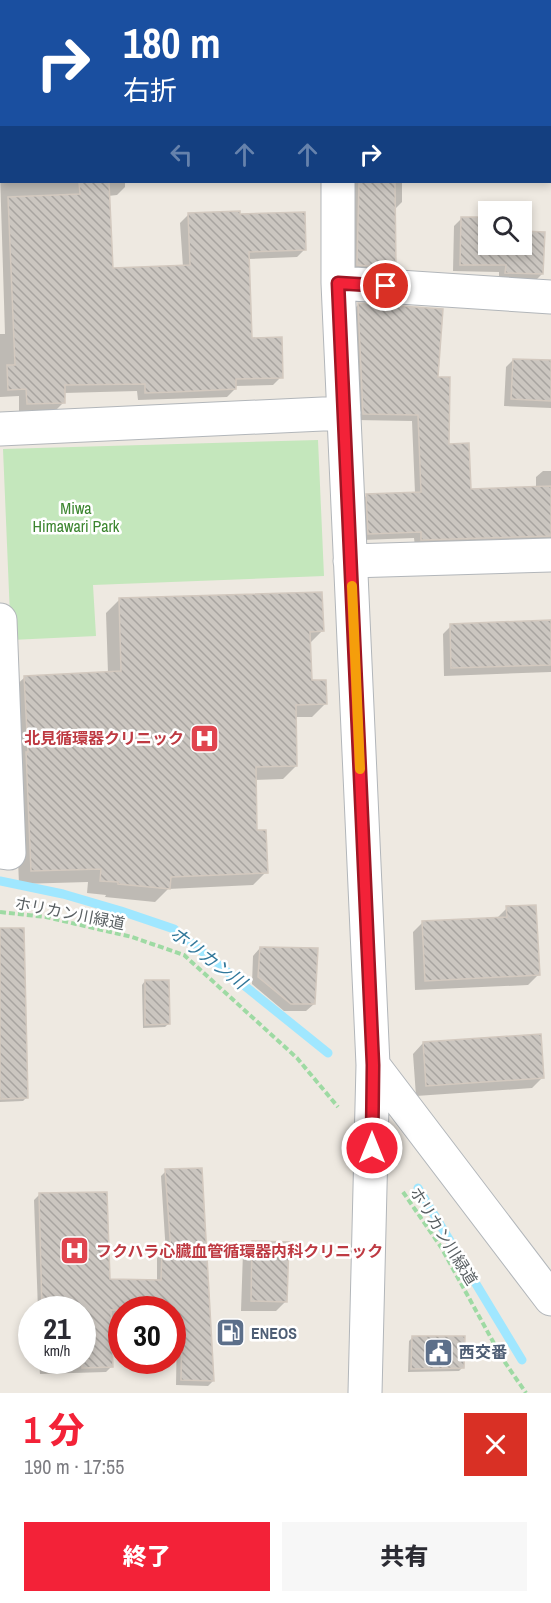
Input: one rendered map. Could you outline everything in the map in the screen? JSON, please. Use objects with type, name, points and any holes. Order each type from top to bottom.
[{"type":"street","points":[[338,183],[338,283],[373,1065],[365,1393]]},
{"type":"street","points":[[338,283],[551,297]]},
{"type":"street","points":[[0,429],[344,413]]},
{"type":"street","points":[[350,561],[551,555]]},
{"type":"street","points":[[0,620],[9,853],[0,852]]},
{"type":"street","points":[[373,1065],[551,1299]]},
{"type":"path","name":"ホリカン川緑道","points":[[0,912],[46,917],[132,937],[184,955],[297,1058],[372,1148],[441,1247],[502,1358],[526,1393]]},
{"type":"green space","name":"Miwa Himawari Park","points":[[318,440],[324,576],[93,585],[96,636],[11,640],[3,449]]},
{"type":"building","points":[[79,183],[109,183],[113,268],[190,265],[188,213],[305,212],[306,250],[249,252],[252,338],[282,337],[283,378],[236,379],[236,389],[145,393],[145,384],[65,385],[65,403],[27,404],[26,389],[8,390],[7,365],[15,365],[8,197],[80,194]]},
{"type":"building","points":[[359,183],[395,183],[396,268],[357,265]]},
{"type":"building","points":[[461,217],[478,217],[478,255],[532,255],[532,231],[545,232],[543,274],[505,273],[506,265],[460,265]]},
{"type":"building","points":[[358,303],[443,309],[438,377],[450,377],[449,444],[469,443],[471,489],[551,486],[551,536],[421,540],[421,532],[368,534],[366,494],[421,492],[418,415],[363,414]]},
{"type":"building","points":[[513,359],[551,360],[551,401],[511,399]]},
{"type":"building","name":"北見循環器クリニック","points":[[322,592],[324,631],[310,632],[312,680],[326,680],[327,704],[296,705],[297,766],[256,767],[257,830],[266,830],[268,873],[171,877],[170,889],[100,881],[101,869],[31,871],[24,676],[121,671],[119,598]]},
{"type":"building","points":[[551,620],[551,665],[451,668],[450,624]]},
{"type":"building","points":[[536,905],[540,975],[425,981],[422,921],[507,917],[506,906]]},
{"type":"building","points":[[0,928],[24,928],[28,1098],[0,1099]]},
{"type":"building","points":[[260,947],[318,948],[315,1004],[291,1004],[258,977]]},
{"type":"building","points":[[145,980],[169,980],[170,1024],[145,1025]]},
{"type":"building","points":[[541,1034],[544,1078],[426,1086],[423,1042]]},
{"type":"building","points":[[202,1168],[214,1381],[181,1380],[181,1374],[186,1374],[186,1296],[108,1296],[108,1367],[96,1368],[96,1296],[42,1296],[39,1193],[107,1192],[110,1279],[161,1280],[162,1252],[171,1252],[165,1169]]},
{"type":"building","points":[[252,1241],[289,1242],[287,1302],[251,1301]]},
{"type":"building","name":"西交番","points":[[412,1336],[465,1336],[464,1368],[411,1369]]},
{"type":"waterway","name":"ホリカン川","points":[[0,881],[63,894],[174,929],[328,1053]]},
{"type":"waterway","name":"ホリカン川","points":[[418,1188],[522,1360]]},
{"type":"slow traffic","points":[[352,586],[360,769]]},
{"type":"place","name":"北見循環器クリニック","points":[[205,738]]},
{"type":"place","name":"フクハラ心臓血管循環器内科クリニック","points":[[75,1251]]},
{"type":"place","name":"ENEOS","points":[[230,1333]]},
{"type":"place","name":"西交番","points":[[438,1352]]},
{"type":"route","points":[[372,1148],[373,1065],[338,283],[386,286]]}]
